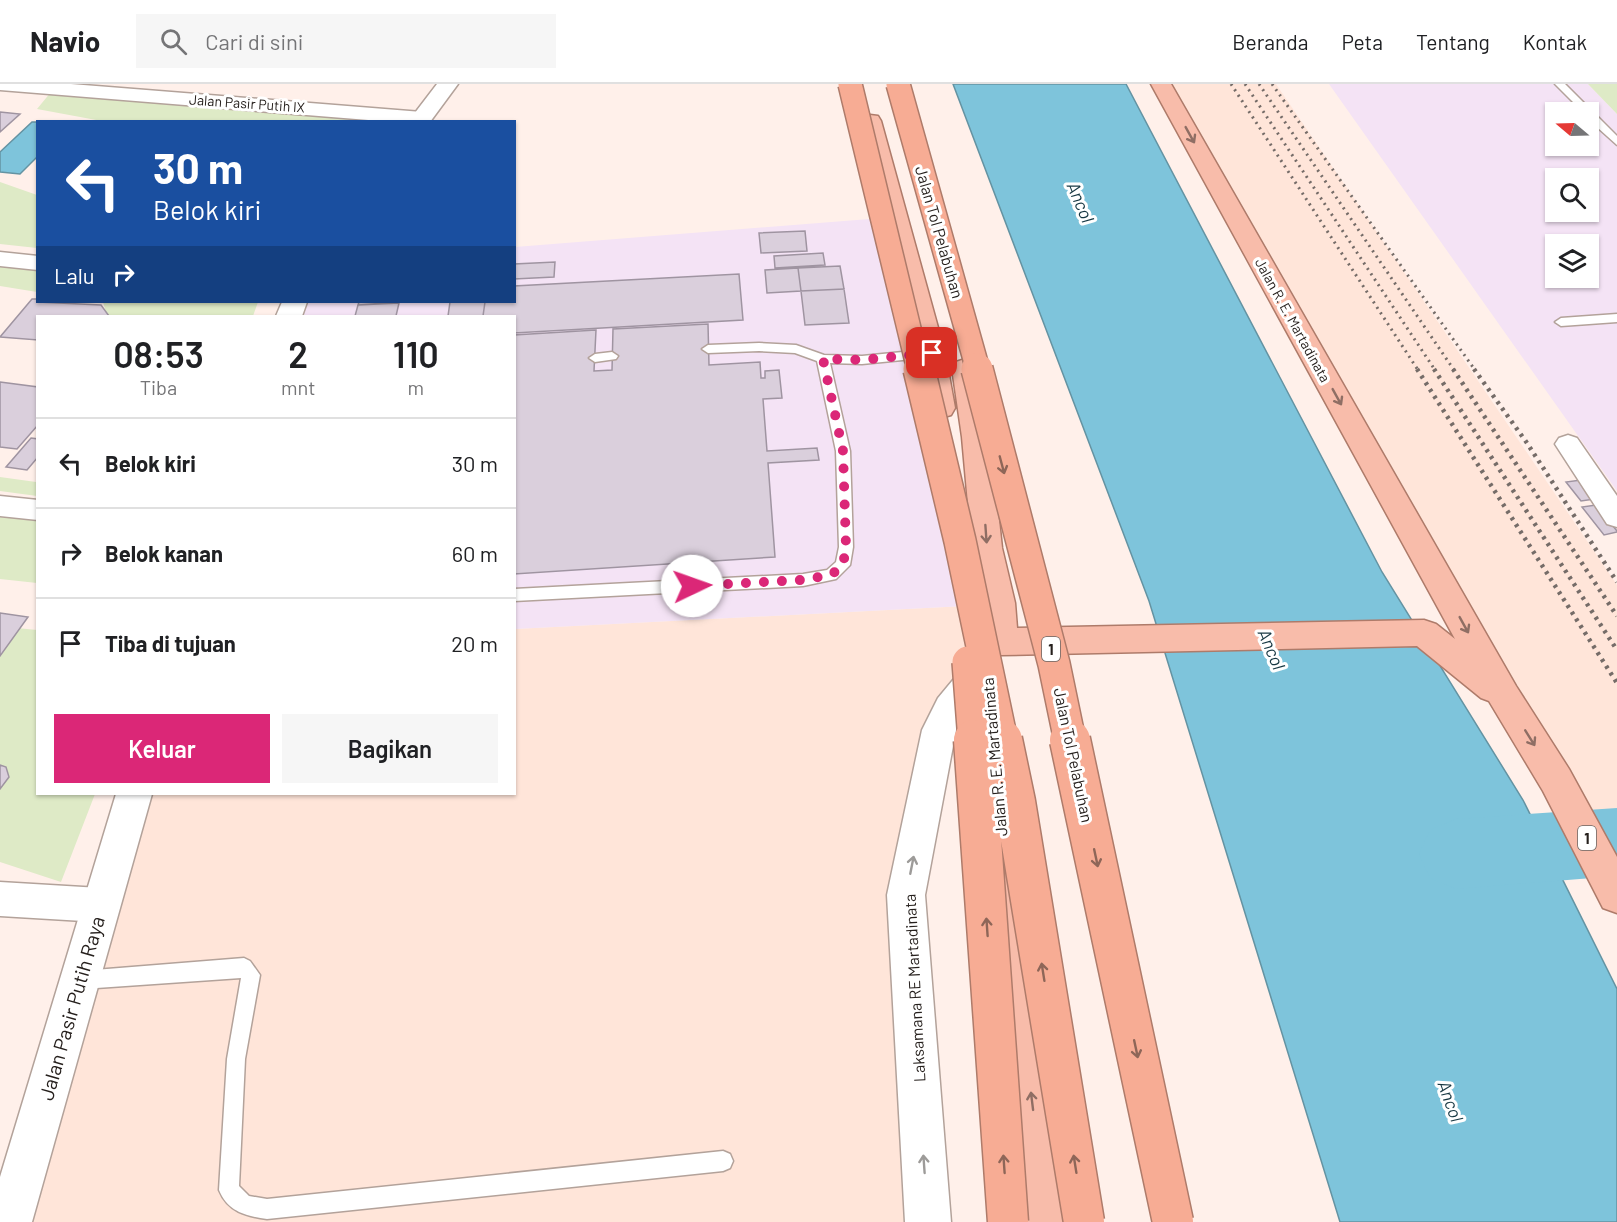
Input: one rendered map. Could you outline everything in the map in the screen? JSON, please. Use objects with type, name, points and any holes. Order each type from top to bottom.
[{"type":"highway","points":[[850,84],[960,541],[1015,802],[1084,1222]]},
{"type":"highway","points":[[860,84],[932,353],[983,586]]},
{"type":"highway","name":"Jalan Tol Pelabuhan","points":[[898,84],[965,321],[1054,664],[1173,1222]]},
{"type":"highway","points":[[908,84],[923,134],[957,317],[976,437],[987,548],[983,586]]},
{"type":"highway","name":"Jalan R. E. Martadinata","points":[[1161,84],[1504,696],[1556,780],[1617,895]]},
{"type":"highway","points":[[960,541],[1008,1222]]},
{"type":"highway","name":"Jalan R. E. Martadinata","points":[[1425,556],[1429,588],[1423,633],[1504,696]]},
{"type":"highway","name":"Jalan R. E. Martadinata","points":[[983,586],[994,653],[988,720],[1046,1222]]},
{"type":"highway","name":"1","points":[[994,653],[1086,642],[1423,633]]},
{"type":"street","name":"Jalan Pasir Putih IX","points":[[0,84],[420,120]]},
{"type":"street","points":[[420,120],[439,88]]},
{"type":"street","points":[[0,259],[36,263]]},
{"type":"street","points":[[1568,444],[1617,517]]},
{"type":"street","points":[[0,506],[36,510]]},
{"type":"street","name":"Laksamana RE Martadinata","points":[[928,1222],[906,895],[939,730],[950,708],[994,653]]},
{"type":"street","name":"Jalan Pasir Putih Raya","points":[[9,1222],[134,795]]},
{"type":"street","points":[[0,899],[100,906]]},
{"type":"lane","points":[[1560,84],[1577,102]]},
{"type":"lane","points":[[1599,124],[1617,142]]},
{"type":"lane","points":[[1561,322],[1617,318]]},
{"type":"lane","points":[[708,349],[759,347],[796,349],[823,359],[862,360],[932,353]]},
{"type":"lane","points":[[595,358],[612,356]]},
{"type":"lane","points":[[516,595],[802,580],[831,575],[843,565],[846,547],[843,461],[823,359]]},
{"type":"lane","points":[[79,980],[244,967],[251,975],[236,1059],[228,1170],[229,1190],[244,1205],[267,1209],[723,1161]]},
{"type":"shaded area","points":[[1162,84],[1276,84],[1617,585],[1617,895]]},
{"type":"shaded area","points":[[1329,84],[1588,84],[1617,114],[1617,491]]},
{"type":"shaded area","points":[[882,218],[965,606],[516,629],[516,315],[289,315],[294,303],[516,303],[516,247]]},
{"type":"shaded area","points":[[965,606],[970,685],[950,708],[906,895],[928,1222],[9,1222],[134,795],[516,795],[516,629]]},
{"type":"green space","points":[[1588,84],[1617,84],[1617,114]]},
{"type":"green space","points":[[51,92],[367,108],[359,120],[96,120],[37,109]]},
{"type":"green space","points":[[0,182],[36,195],[36,248],[0,244]]},
{"type":"green space","points":[[0,265],[36,268],[36,292],[0,286]]},
{"type":"green space","points":[[103,303],[258,303],[253,315],[107,315]]},
{"type":"green space","points":[[0,477],[36,482],[36,496],[0,491]]},
{"type":"green space","points":[[0,517],[36,520],[36,583],[0,579]]},
{"type":"green space","points":[[7,627],[36,630],[36,795],[95,795],[61,882],[0,862],[0,637]]},
{"type":"water","name":"Ancol","points":[[953,84],[1126,84],[1382,572],[1523,800],[1617,989],[1617,1222],[1340,1222],[1149,601]]},
{"type":"water","points":[[32,122],[36,122],[36,158],[20,174],[0,172],[0,152]]},
{"type":"building","points":[[0,112],[20,114],[0,132]]},
{"type":"building","points":[[805,231],[807,251],[761,253],[759,233]]},
{"type":"building","points":[[823,253],[825,265],[775,268],[774,256]]},
{"type":"building","points":[[555,262],[554,277],[516,279],[516,264]]},
{"type":"building","points":[[840,266],[844,289],[801,291],[798,268]]},
{"type":"building","points":[[798,268],[801,291],[767,293],[765,270]]},
{"type":"building","points":[[739,274],[743,320],[516,333],[516,315],[483,315],[485,303],[516,303],[516,286]]},
{"type":"building","points":[[844,289],[849,323],[805,325],[801,291]]},
{"type":"building","points":[[32,299],[36,299],[36,303],[101,305],[108,315],[36,315],[36,340],[0,337]]},
{"type":"building","points":[[359,303],[385,303],[358,305]]},
{"type":"building","points":[[399,303],[396,315],[355,315],[358,305]]},
{"type":"building","points":[[450,303],[485,303],[483,315],[448,315]]},
{"type":"building","points":[[708,324],[709,365],[760,362],[761,378],[765,378],[765,371],[779,370],[782,398],[763,399],[767,451],[817,448],[819,460],[768,463],[775,557],[516,574],[516,335],[596,330],[594,371],[612,370],[613,329]]},
{"type":"building","points":[[0,382],[36,387],[36,427],[17,449],[0,447]]},
{"type":"building","points":[[31,438],[36,439],[36,459],[27,470],[6,467]]},
{"type":"building","points":[[1581,480],[1595,499],[1581,501],[1566,482]]},
{"type":"building","points":[[1596,505],[1617,532],[1604,535],[1582,507]]},
{"type":"building","points":[[0,613],[28,617],[0,656]]},
{"type":"building","points":[[0,765],[6,767],[9,777],[0,789]]},
{"type":"waterway","points":[[1456,854],[1617,842]]},
{"type":"railway","points":[[1231,84],[1418,370]]},
{"type":"railway","points":[[1245,84],[1435,370]]},
{"type":"railway","points":[[1259,84],[1454,370]]},
{"type":"railway","points":[[1272,84],[1475,370]]},
{"type":"railway","points":[[1417,369],[1617,683]]},
{"type":"railway","points":[[1434,369],[1617,650]]},
{"type":"railway","points":[[1453,369],[1617,616]]},
{"type":"railway","points":[[1474,369],[1527,443],[1617,582]]},
{"type":"route","points":[[692,586],[802,580],[831,575],[843,565],[846,547],[843,451],[823,359],[862,360],[932,353]]}]
